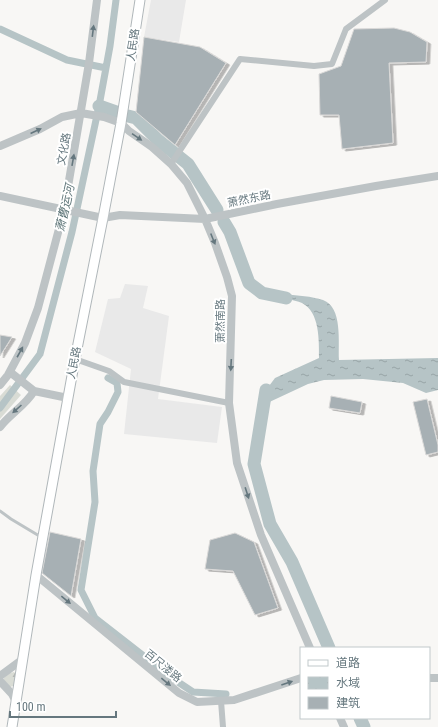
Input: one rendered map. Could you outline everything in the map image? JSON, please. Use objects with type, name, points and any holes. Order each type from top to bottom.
[{"type":"main road","name":"人民路","points":[[12,727],[36,575],[75,359],[121,123],[140,0]]},
{"type":"street","name":"文化路","points":[[0,385],[10,372],[25,343],[38,308],[67,210],[84,113],[97,0]]},
{"type":"street","points":[[171,164],[240,59],[314,66],[332,64],[346,29],[385,0]]},
{"type":"street","name":"萧然南路","points":[[0,146],[62,117],[84,113],[104,117],[121,123],[171,164],[187,183],[205,219],[225,270],[232,296],[229,403],[237,463],[261,536],[310,647]]},
{"type":"street","name":"萧然东路","points":[[0,196],[103,218],[120,215],[205,219],[284,202],[438,176]]},
{"type":"street","points":[[75,359],[109,371],[124,382],[229,403]]},
{"type":"street","points":[[10,372],[34,391],[68,398]]},
{"type":"street","points":[[0,427],[7,418],[30,397],[34,391]]},
{"type":"street","name":"百尺溇路","points":[[36,575],[178,693],[197,702],[244,698],[300,678]]},
{"type":"street","points":[[0,676],[23,660]]},
{"type":"street","points":[[0,681],[12,694],[16,702]]},
{"type":"street","points":[[220,701],[223,727]]},
{"type":"lane","points":[[0,511],[10,519],[43,538]]},
{"type":"shaded area","points":[[151,0],[186,0],[179,42],[144,37]]},
{"type":"shaded area","points":[[125,284],[148,286],[143,308],[169,316],[158,399],[222,407],[217,443],[124,434],[131,369],[95,352],[108,299],[120,298]]},
{"type":"green space","points":[[10,385],[21,395],[0,419],[0,396]]},
{"type":"green space","points":[[14,672],[17,675],[16,685],[10,687],[4,678],[10,673]]},
{"type":"water","points":[[286,294],[323,300],[334,310],[337,318],[339,335],[339,360],[438,358],[438,390],[426,393],[403,383],[363,379],[324,380],[308,384],[263,405],[266,390],[275,378],[319,358],[317,328],[312,313],[308,307],[302,303],[287,299]]},
{"type":"building","points":[[394,28],[410,32],[427,42],[426,62],[389,63],[393,143],[342,149],[339,115],[320,115],[319,74],[341,66],[354,29]]},
{"type":"building","points":[[144,37],[200,47],[226,63],[175,145],[136,112]]},
{"type":"building","points":[[0,335],[12,337],[0,356]]},
{"type":"building","points":[[331,396],[362,402],[360,413],[329,408]]},
{"type":"building","points":[[427,399],[438,445],[438,452],[426,455],[413,402]]},
{"type":"building","points":[[50,532],[81,539],[71,596],[42,573]]},
{"type":"building","points":[[235,533],[254,542],[278,608],[255,615],[233,571],[205,569],[210,540]]},
{"type":"waterway","name":"萧曹运河","points":[[0,408],[40,354],[72,232],[99,106],[110,46],[116,0]]},
{"type":"waterway","points":[[0,29],[67,60],[106,68]]},
{"type":"waterway","points":[[99,106],[116,112]]},
{"type":"waterway","points":[[128,116],[136,118],[158,140],[188,164],[217,210]]},
{"type":"waterway","points":[[224,222],[230,232],[249,283],[262,293],[286,298]]},
{"type":"waterway","points":[[108,378],[117,383],[118,392],[100,424],[93,471],[95,502],[81,590],[95,618],[172,678],[193,692],[226,694]]},
{"type":"waterway","points":[[266,390],[254,464],[270,524],[292,562],[329,647]]},
{"type":"waterway","points":[[360,719],[364,727]]}]
